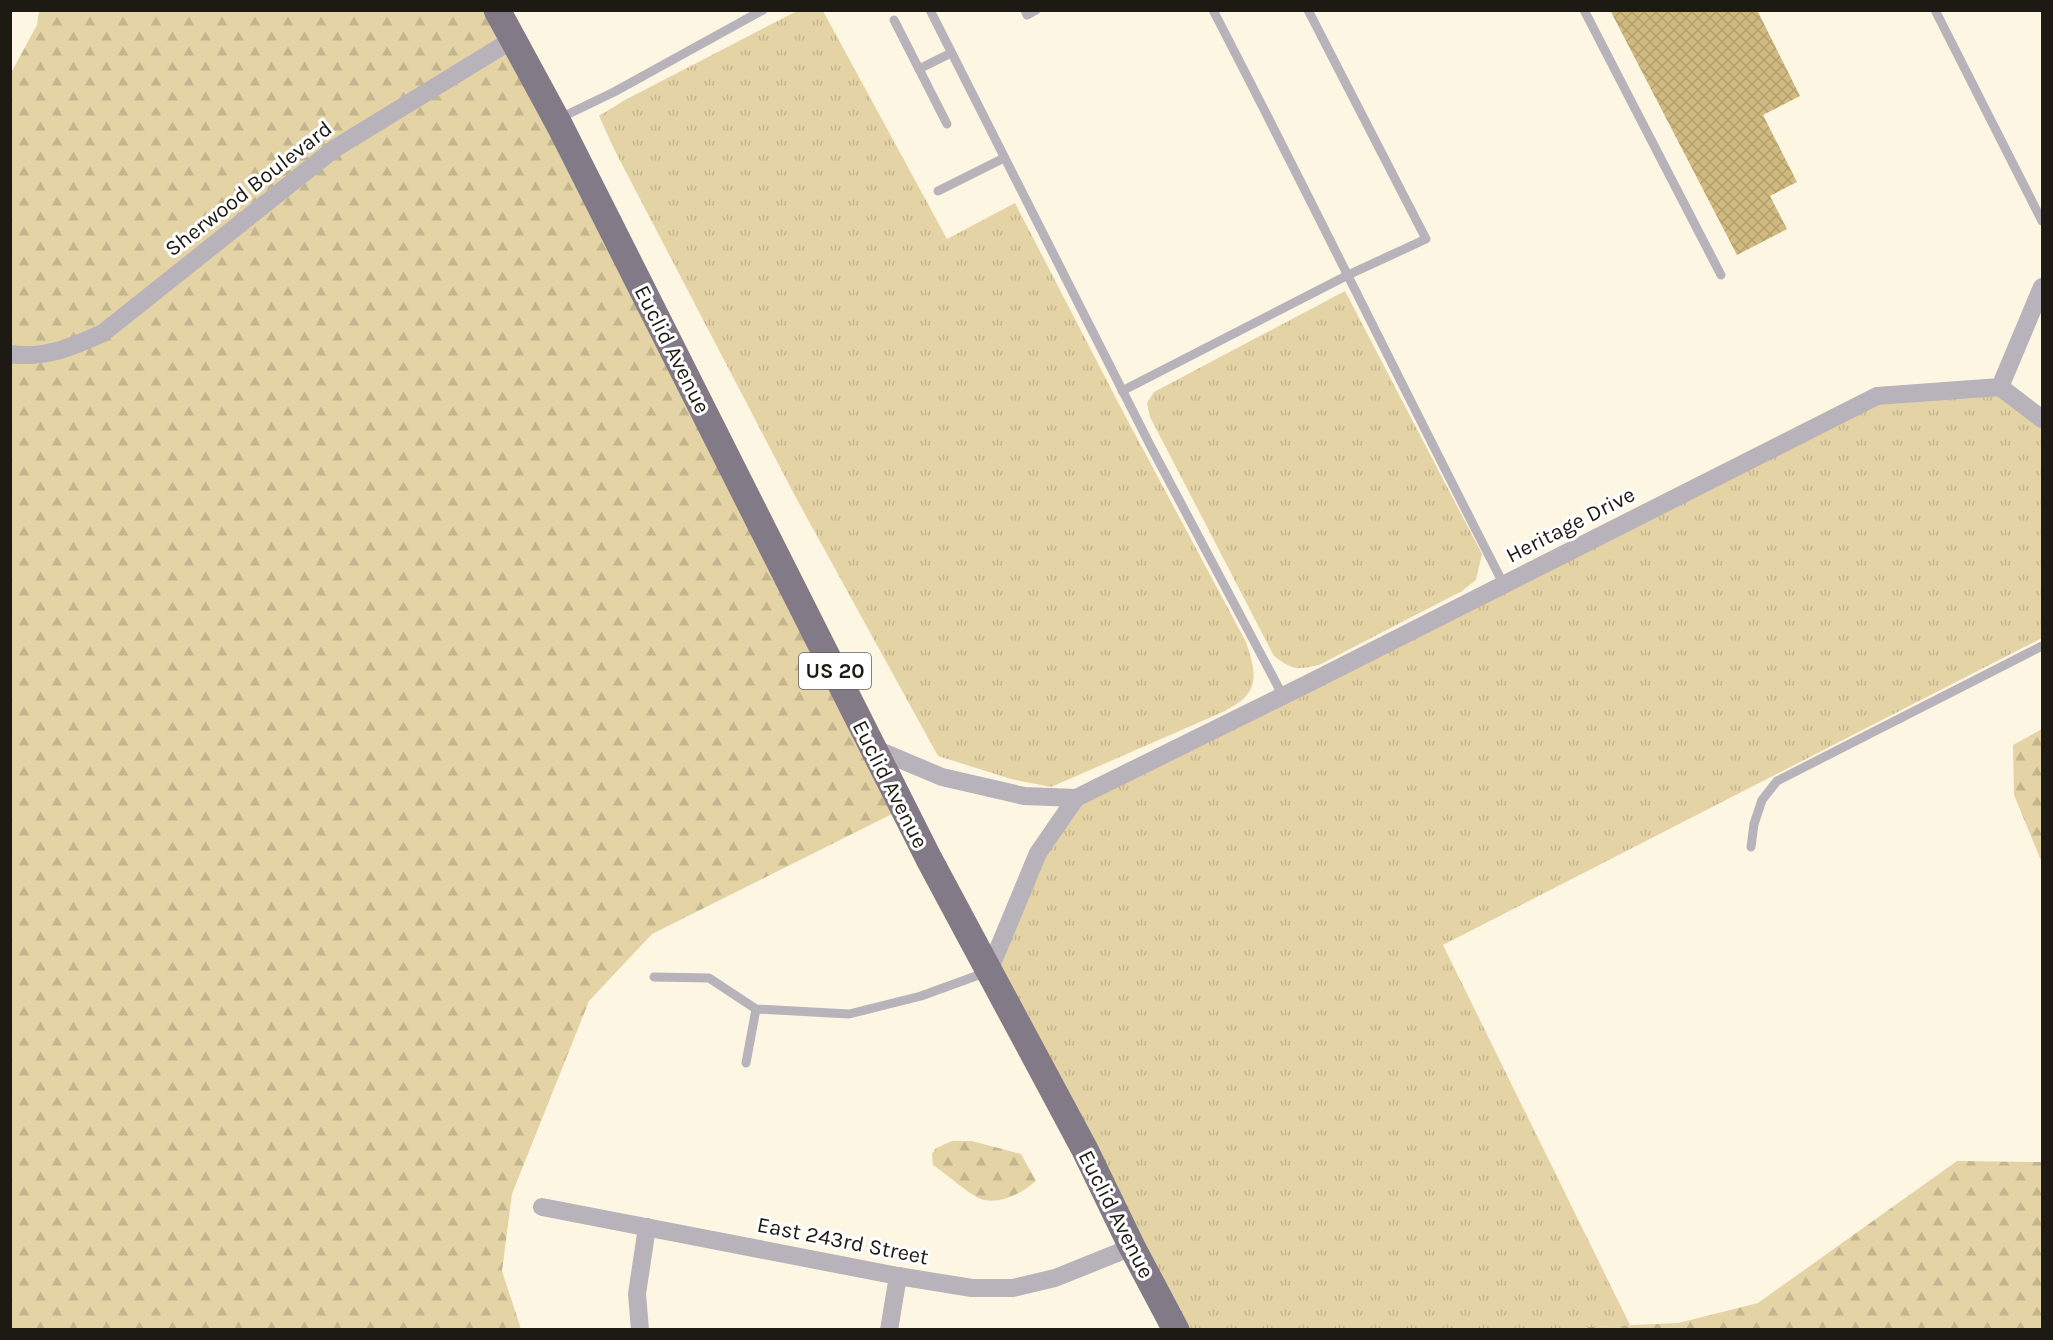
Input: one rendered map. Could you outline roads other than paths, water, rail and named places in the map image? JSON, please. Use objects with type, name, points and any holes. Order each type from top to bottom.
[{"type":"main road","name":"Euclid Avenue","points":[[496,10],[556,120],[929,859],[1085,1150],[1132,1247],[1176,1329]]},
{"type":"street","name":"Sherwood Boulevard","points":[[10,354],[26,356],[65,350],[103,333],[334,149],[512,40]]},
{"type":"street","points":[[2043,287],[2038,305],[2000,387],[2043,419]]},
{"type":"street","name":"Heritage Drive","points":[[873,748],[942,777],[1024,795],[1076,798],[1877,396],[2000,387]]},
{"type":"street","name":"Heritage Drive","points":[[989,971],[1038,854],[1076,798]]},
{"type":"street","name":"East 243rd Street","points":[[542,1207],[898,1276],[972,1288],[1012,1288],[1055,1278],[1132,1247]]},
{"type":"street","points":[[640,1329],[637,1294],[647,1227]]},
{"type":"street","points":[[889,1329],[898,1276]]},
{"type":"lane","points":[[556,120],[614,92],[763,10]]},
{"type":"lane","points":[[930,10],[1122,391],[1283,696]]},
{"type":"lane","points":[[1025,10],[1027,15],[1036,10]]},
{"type":"lane","points":[[1214,10],[1504,585]]},
{"type":"lane","points":[[1122,391],[1348,275],[1426,239],[1308,10]]},
{"type":"lane","points":[[1584,10],[1721,276]]},
{"type":"lane","points":[[1935,10],[2043,221]]},
{"type":"lane","points":[[894,20],[947,124]]},
{"type":"lane","points":[[919,69],[951,53]]},
{"type":"lane","points":[[938,191],[1004,158]]},
{"type":"lane","points":[[1751,847],[1754,824],[1762,800],[1777,781],[2043,646]]},
{"type":"lane","points":[[654,977],[709,978],[756,1009],[849,1014],[921,996],[989,971]]},
{"type":"lane","points":[[746,1063],[756,1009]]}]
